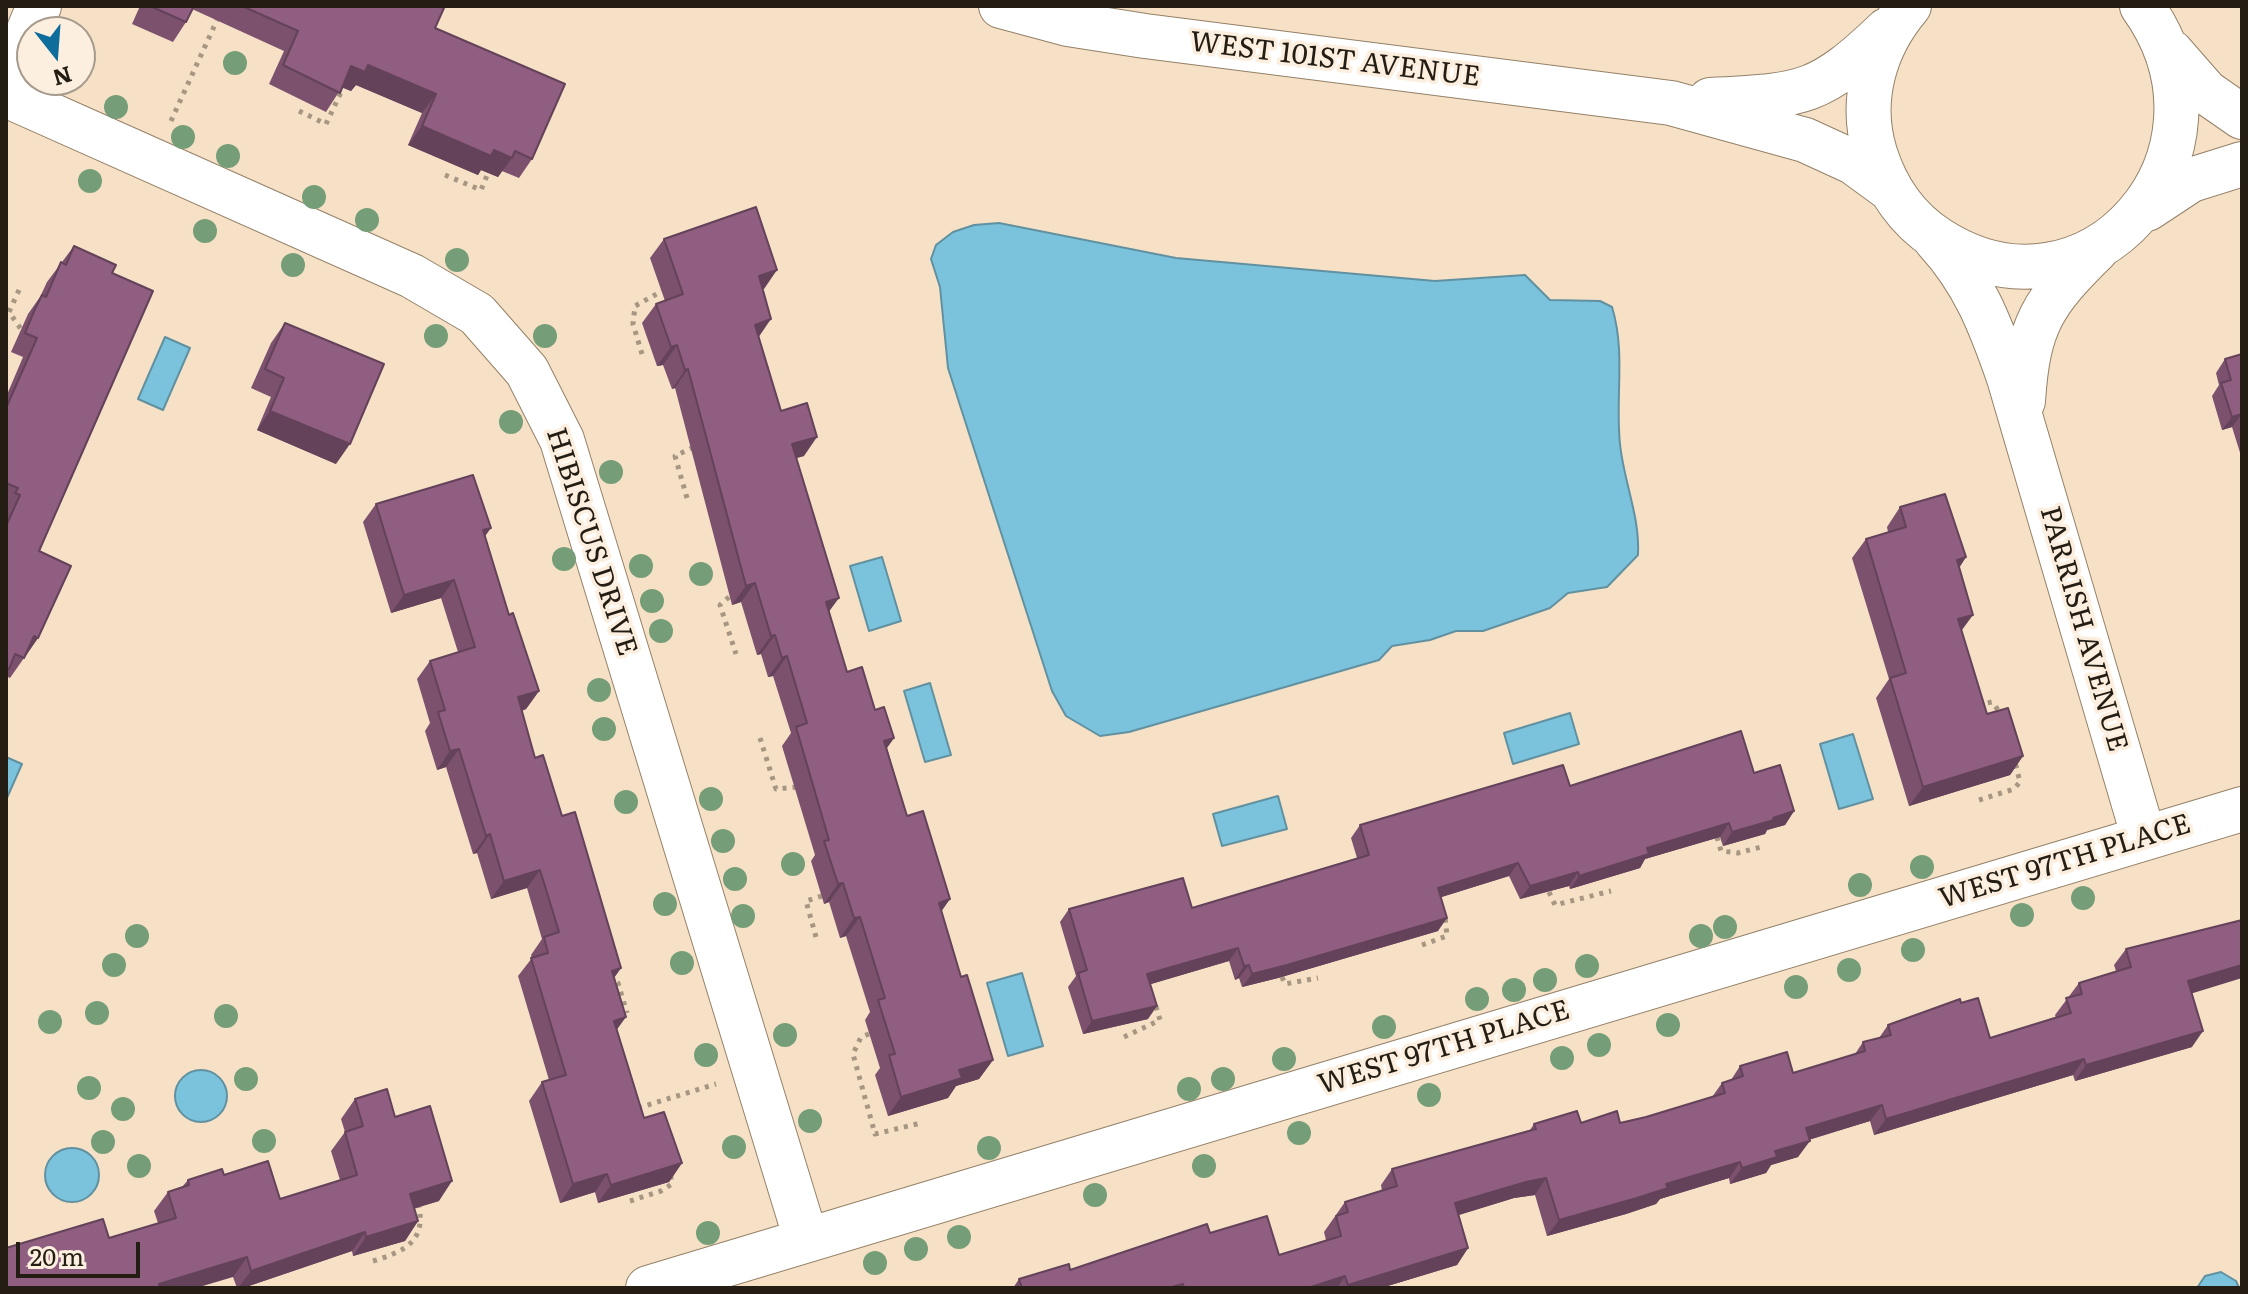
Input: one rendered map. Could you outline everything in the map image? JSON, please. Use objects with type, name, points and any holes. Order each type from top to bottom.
[{"type":"street","points":[[6,84],[39,6]]},
{"type":"street","name":"WEST 101ST AVENUE","points":[[1001,6],[1068,24],[1145,36],[1671,103],[1805,140],[1853,162],[1890,189]]},
{"type":"street","points":[[2142,6],[2169,49],[2206,92],[2242,117]]},
{"type":"street","points":[[1903,12],[1874,66],[1869,93],[1871,140],[1890,189],[1929,233],[1949,246],[1999,263],[2051,262],[2101,245]]},
{"type":"street","name":"WEST 101ST AVENUE","points":[[1671,103],[1783,96],[1812,88],[1846,69],[1903,12]]},
{"type":"street","points":[[2142,213],[2163,181],[2177,145],[2180,97],[2169,49]]},
{"type":"street","name":"HIBISCUS DRIVE","points":[[6,95],[412,276],[477,314],[527,371],[562,440],[806,1239]]},
{"type":"street","points":[[2021,419],[2030,344],[2037,322],[2063,283],[2101,245],[2191,180],[2242,164]]},
{"type":"street","name":"PARRISH AVENUE","points":[[1929,233],[1953,259],[1984,308],[2021,419],[2144,838]]},
{"type":"street","name":"WEST 97TH PLACE","points":[[648,1288],[2242,809]]},
{"type":"path","points":[[152,162],[217,20]]},
{"type":"path","points":[[299,111],[326,124],[343,88]]},
{"type":"path","points":[[445,175],[481,190],[488,173]]},
{"type":"path","points":[[19,290],[9,312],[21,329]]},
{"type":"path","points":[[642,354],[633,324],[635,306],[662,291]]},
{"type":"path","points":[[687,498],[675,456],[692,448]]},
{"type":"path","points":[[729,597],[720,605],[736,654]]},
{"type":"path","points":[[1966,709],[1992,702],[1999,707],[2003,720]]},
{"type":"path","points":[[760,738],[776,789],[797,787]]},
{"type":"path","points":[[1979,800],[2014,789],[2020,782],[2011,747]]},
{"type":"path","points":[[1717,837],[1721,851],[1727,854],[1761,847]]},
{"type":"path","points":[[1549,892],[1555,905],[1611,891]]},
{"type":"path","points":[[816,937],[806,901],[822,896]]},
{"type":"path","points":[[1422,945],[1447,936],[1443,908]]},
{"type":"path","points":[[605,977],[614,977],[618,983],[627,1013]]},
{"type":"path","points":[[1282,977],[1285,984],[1292,985],[1318,978]]},
{"type":"path","points":[[1124,1037],[1160,1020],[1153,996]]},
{"type":"path","points":[[869,1034],[861,1037],[853,1054],[875,1134],[921,1123]]},
{"type":"path","points":[[636,1108],[755,1073]]},
{"type":"path","points":[[650,1104],[655,1119]]},
{"type":"path","points":[[630,1201],[667,1189],[672,1184],[667,1163]]},
{"type":"path","points":[[373,1261],[404,1252],[411,1246],[419,1233],[419,1207]]},
{"type":"water","points":[[999,223],[1176,258],[1435,281],[1525,275],[1550,300],[1600,301],[1612,307],[1619,358],[1620,444],[1637,527],[1638,555],[1607,587],[1568,593],[1550,608],[1483,631],[1456,631],[1430,640],[1392,646],[1379,660],[1129,732],[1100,736],[1066,716],[1052,691],[948,368],[940,287],[931,259],[936,245],[953,232],[974,225]]},
{"type":"water","points":[[165,337],[190,348],[163,410],[138,399]]},
{"type":"water","points":[[882,557],[901,621],[869,631],[850,566]]},
{"type":"water","points":[[930,683],[951,755],[925,762],[904,691]]},
{"type":"water","points":[[1570,713],[1579,744],[1513,764],[1504,733]]},
{"type":"water","points":[[1853,734],[1873,799],[1839,809],[1820,744]]},
{"type":"water","points":[[6,757],[22,764],[6,800]]},
{"type":"water","points":[[1278,796],[1287,829],[1222,846],[1213,814]]},
{"type":"water","points":[[1022,973],[1043,1046],[1008,1056],[987,983]]},
{"type":"water","points":[[201,1070],[220,1077],[227,1096],[220,1115],[201,1122],[182,1115],[175,1096],[182,1077]]},
{"type":"water","points":[[72,1148],[91,1156],[99,1175],[91,1194],[72,1202],[53,1194],[45,1175],[53,1156]]},
{"type":"water","points":[[2221,1272],[2236,1281],[2239,1288],[2197,1288],[2205,1276]]},
{"type":"building","points":[[150,6],[194,6],[186,22]]},
{"type":"building","points":[[242,6],[439,6],[444,8],[435,28],[565,84],[532,159],[515,151],[512,158],[494,150],[491,156],[422,126],[436,94],[368,65],[365,72],[351,66],[340,93],[283,65],[298,31]]},
{"type":"building","points":[[756,207],[777,270],[759,276],[771,319],[755,325],[781,411],[807,403],[817,437],[792,444],[839,598],[826,602],[847,672],[862,667],[875,710],[884,707],[894,738],[884,741],[907,816],[923,811],[950,899],[939,903],[961,977],[967,975],[993,1060],[959,1070],[962,1078],[901,1097],[889,1055],[895,1054],[878,1000],[885,998],[860,917],[854,918],[843,883],[838,884],[824,841],[829,840],[796,727],[807,723],[787,656],[782,658],[775,635],[771,636],[755,583],[746,586],[688,369],[685,370],[677,345],[671,347],[656,304],[683,294],[664,239]]},
{"type":"building","points":[[74,246],[116,265],[112,273],[153,291],[39,551],[71,566],[38,638],[34,636],[24,658],[15,654],[9,669],[6,668],[6,526],[20,495],[15,493],[18,488],[6,483],[6,408],[37,338],[25,333],[35,309],[42,295],[46,297],[61,262],[66,265]]},
{"type":"building","points":[[285,323],[384,364],[350,444],[270,411],[284,378],[265,369]]},
{"type":"building","points":[[2242,354],[2242,414],[2232,417],[2221,383],[2231,380],[2225,359]]},
{"type":"building","points":[[473,475],[491,528],[483,530],[509,615],[513,613],[539,691],[518,697],[535,758],[543,755],[562,816],[575,812],[621,968],[612,971],[626,1017],[614,1021],[644,1118],[664,1112],[682,1163],[611,1185],[607,1174],[573,1184],[542,1082],[566,1075],[531,958],[548,953],[544,937],[559,932],[540,870],[504,881],[490,834],[486,836],[459,749],[450,751],[438,712],[445,710],[430,661],[475,647],[454,580],[404,595],[376,504]]},
{"type":"building","points":[[1945,494],[1966,557],[1957,560],[1973,615],[1958,619],[1987,714],[2008,708],[2023,756],[1923,787],[1890,678],[1906,673],[1866,539],[1906,527],[1900,507]]},
{"type":"building","points":[[1741,731],[1754,773],[1780,765],[1794,811],[1732,832],[1729,823],[1647,848],[1649,854],[1579,876],[1578,872],[1530,886],[1518,863],[1438,888],[1447,918],[1252,974],[1249,965],[1244,966],[1238,948],[1147,974],[1157,1006],[1092,1021],[1078,973],[1087,970],[1069,909],[1183,878],[1192,908],[1369,855],[1360,825],[1563,765],[1570,786]]},
{"type":"building","points":[[2242,920],[2242,965],[2188,981],[2203,1031],[2086,1065],[2084,1059],[1886,1119],[1882,1105],[1806,1128],[1810,1141],[1775,1151],[1777,1157],[1742,1168],[1740,1162],[1666,1184],[1668,1188],[1637,1198],[1559,1220],[1546,1178],[1455,1203],[1468,1248],[1348,1285],[1345,1276],[1308,1288],[1184,1288],[1183,1284],[1168,1288],[1022,1288],[1019,1279],[1069,1264],[1070,1270],[1207,1224],[1210,1233],[1267,1216],[1279,1255],[1341,1236],[1336,1216],[1348,1212],[1345,1202],[1397,1186],[1392,1169],[1536,1129],[1534,1124],[1577,1111],[1581,1123],[1617,1111],[1620,1123],[1646,1117],[1725,1093],[1722,1083],[1743,1076],[1740,1066],[1787,1052],[1793,1073],[1865,1051],[1863,1042],[1891,1035],[1888,1025],[1960,999],[1961,1003],[1978,998],[1990,1038],[2071,1013],[2066,998],[2082,994],[2079,983],[2131,967],[2126,949]]},
{"type":"building","points":[[387,1089],[395,1117],[430,1106],[452,1181],[410,1194],[418,1221],[366,1237],[365,1232],[251,1271],[247,1257],[159,1284],[160,1288],[6,1288],[6,1248],[103,1219],[109,1238],[176,1218],[168,1192],[189,1185],[188,1180],[222,1169],[224,1175],[268,1161],[280,1199],[357,1175],[345,1132],[363,1126],[355,1099]]}]
